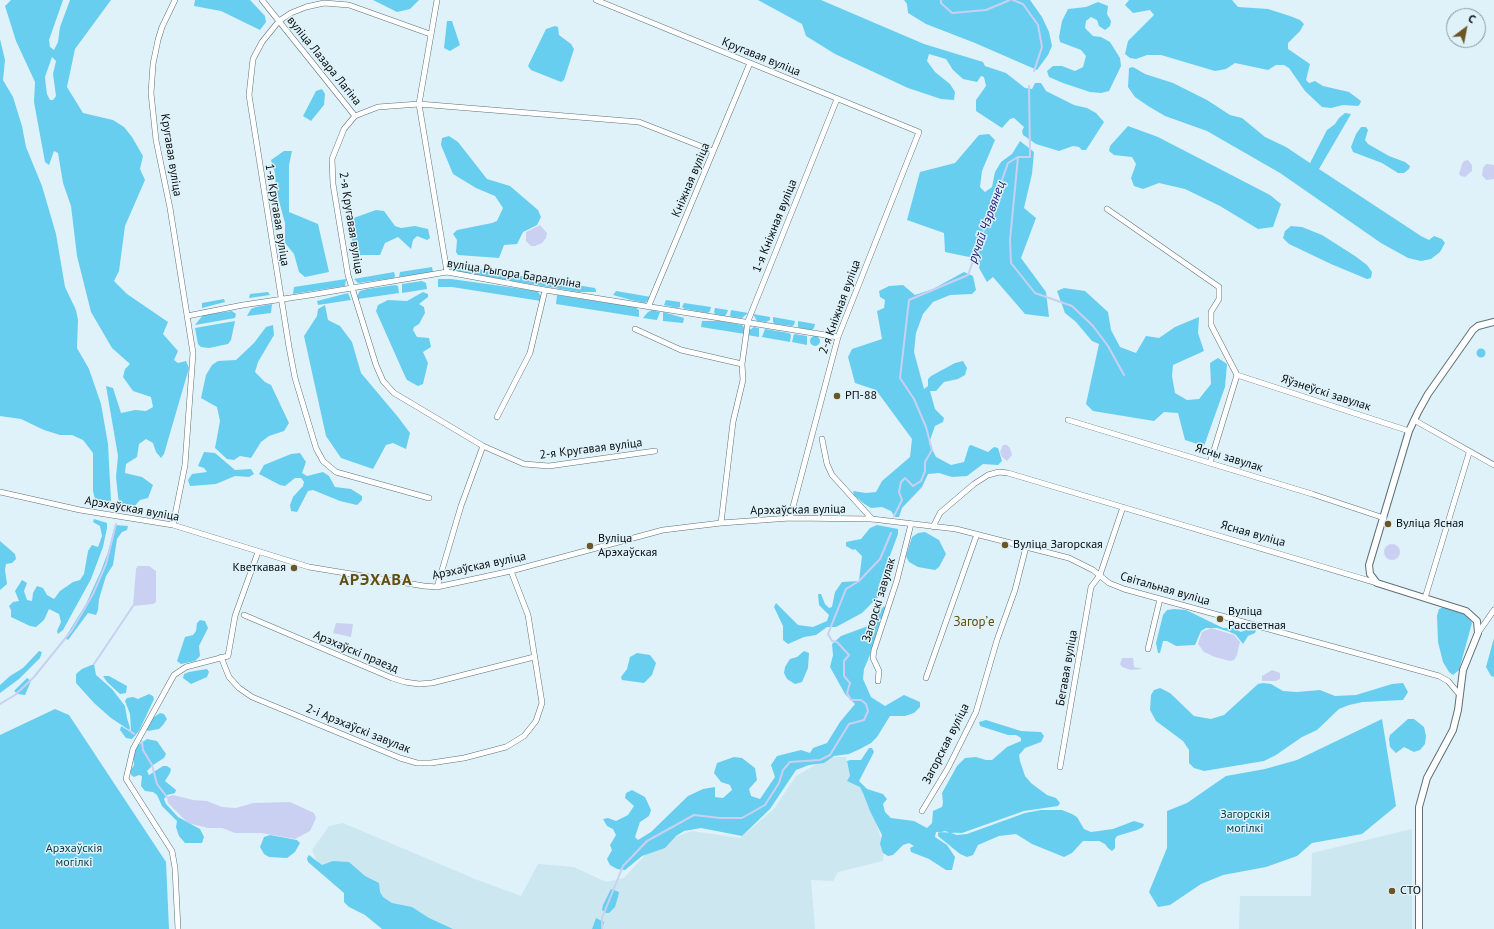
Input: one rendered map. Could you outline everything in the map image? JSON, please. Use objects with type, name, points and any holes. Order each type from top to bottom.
[{"type":"street","name":"Кругавая вуліца","points":[[173,524],[186,465],[193,353],[170,208],[156,140],[152,94],[153,64],[158,40],[162,27],[175,0]]},
{"type":"street","name":"вуліца Лазара Лагіна","points":[[262,0],[355,116]]},
{"type":"street","points":[[436,0],[419,104],[447,272]]},
{"type":"street","name":"Кругавая вуліца","points":[[596,0],[919,132]]},
{"type":"street","name":"1-я Кругавая вуліца","points":[[429,498],[336,472],[323,461],[316,448],[295,378],[281,300],[249,95],[253,59],[262,42],[279,21],[291,13],[306,7],[324,3],[336,3],[361,9],[430,34]]},
{"type":"street","name":"Кніжная вуліца","points":[[649,305],[750,63]]},
{"type":"street","name":"1-я Кніжная вуліца","points":[[721,522],[733,422],[743,380],[742,364],[748,321],[837,99]]},
{"type":"street","points":[[355,116],[378,107],[419,104],[639,122],[713,152]]},
{"type":"street","name":"2-я Кругавая вуліца","points":[[355,116],[344,128],[332,159],[333,184],[348,275],[376,365],[384,381],[394,393],[483,446],[514,461],[536,466],[549,466],[655,451]]},
{"type":"street","name":"2-я Кніжная вуліца","points":[[790,518],[838,337],[919,132]]},
{"type":"street","points":[[1107,209],[1219,287],[1219,299],[1211,312],[1211,325],[1237,375],[1210,463]]},
{"type":"street","name":"вуліца Рыгора Барадуліна","points":[[187,316],[243,305],[447,272],[545,290],[649,305],[838,337]]},
{"type":"street","points":[[497,417],[530,353],[545,290]]},
{"type":"street","points":[[1377,583],[1370,574],[1369,565],[1409,431],[1428,394],[1473,330],[1478,326],[1494,322]]},
{"type":"street","points":[[635,329],[681,350],[742,364]]},
{"type":"street","name":"Яўзнеўскі завулак","points":[[1237,375],[1409,431]]},
{"type":"street","name":"Ясны завулак","points":[[1068,420],[1312,494],[1384,518]]},
{"type":"street","points":[[1414,420],[1494,466]]},
{"type":"street","points":[[822,439],[826,464],[832,476],[872,520]]},
{"type":"street","points":[[437,587],[462,506],[483,446]]},
{"type":"street","points":[[1425,598],[1469,453]]},
{"type":"street","name":"Ясная вуліца","points":[[932,527],[940,513],[974,484],[988,475],[999,472],[1008,473],[1466,611],[1477,621],[1478,633]]},
{"type":"street","name":"Арэхаўская вуліца","points":[[0,492],[133,520],[173,524],[295,563],[335,572],[437,587],[511,571],[663,530],[721,522],[790,518],[872,520],[911,524]]},
{"type":"street","name":"Бегавая вуліца","points":[[1060,767],[1091,587],[1100,575],[1123,507]]},
{"type":"street","name":"Світальная вуліца","points":[[911,524],[977,534],[1069,558],[1100,575],[1109,583],[1124,589],[1434,674],[1448,681],[1459,694]]},
{"type":"street","name":"Загорскі завулак","points":[[878,681],[879,671],[873,658],[874,650],[897,580],[911,524]]},
{"type":"street","points":[[926,678],[977,534]]},
{"type":"street","name":"Загорская вуліца","points":[[922,811],[948,768],[976,712],[997,640],[1015,590],[1026,547]]},
{"type":"street","points":[[178,929],[175,868],[172,851],[126,779],[133,749],[174,675],[186,667],[228,656],[235,616],[258,552]]},
{"type":"street","name":"2-і Арэхаўскі завулак","points":[[221,657],[229,677],[239,688],[252,697],[400,758],[417,763],[431,763],[464,758],[506,747],[524,736],[536,721],[542,704],[528,615],[511,571]]},
{"type":"street","points":[[1148,649],[1160,599]]},
{"type":"street","points":[[1419,929],[1419,807],[1427,778],[1453,730],[1458,710],[1463,670],[1478,633],[1494,610]]},
{"type":"street","name":"Арэхаўскі праезд","points":[[244,615],[392,678],[405,682],[419,684],[432,682],[534,657]]},
{"type":"shaded area","points":[[1468,160],[1472,165],[1472,171],[1465,177],[1461,176],[1459,174],[1462,164],[1464,161]]},
{"type":"shaded area","points":[[1486,164],[1494,165],[1494,179],[1486,180],[1482,175],[1483,168]]},
{"type":"shaded area","points":[[540,225],[547,233],[546,238],[542,243],[531,246],[526,241],[526,232]]},
{"type":"shaded area","points":[[1003,445],[1007,445],[1010,448],[1012,455],[1007,461],[1002,457],[1000,452]]},
{"type":"shaded area","points":[[1389,544],[1395,544],[1400,549],[1398,558],[1395,560],[1389,560],[1384,555],[1384,549]]},
{"type":"shaded area","points":[[138,566],[149,566],[156,571],[156,602],[153,604],[133,606],[136,569]]},
{"type":"shaded area","points":[[336,623],[353,624],[351,637],[333,633]]},
{"type":"shaded area","points":[[1211,628],[1234,635],[1240,642],[1237,655],[1234,660],[1230,661],[1215,657],[1204,652],[1198,644],[1202,632]]},
{"type":"shaded area","points":[[1122,658],[1133,658],[1134,667],[1143,669],[1131,670],[1122,667],[1120,664]]},
{"type":"shaded area","points":[[1272,670],[1280,673],[1280,679],[1276,681],[1262,681],[1262,676]]},
{"type":"shaded area","points":[[829,757],[846,757],[851,781],[867,790],[884,850],[883,861],[838,872],[833,881],[811,880],[815,929],[441,929],[319,866],[312,850],[329,826],[343,823],[475,879],[521,896],[538,864],[574,867],[606,882],[624,878],[645,855],[673,838],[692,831],[740,838],[774,809],[796,776]]},
{"type":"shaded area","points":[[173,795],[193,800],[207,801],[222,807],[236,808],[253,803],[290,802],[314,813],[316,818],[310,831],[295,839],[261,833],[235,833],[222,828],[208,828],[188,823],[168,803],[167,797]]},
{"type":"shaded area","points":[[1412,829],[1412,929],[1239,929],[1240,896],[1311,896],[1312,853]]},
{"type":"green space","points":[[11,0],[63,0],[49,40],[50,47],[54,50],[58,42],[60,27],[70,0],[111,0],[75,49],[67,87],[83,113],[113,120],[124,127],[132,137],[143,156],[140,169],[145,180],[125,226],[119,271],[114,281],[127,294],[168,322],[163,334],[178,351],[174,360],[178,363],[186,361],[189,368],[164,454],[161,458],[156,452],[153,443],[146,439],[139,444],[137,457],[126,464],[125,473],[142,477],[153,485],[148,498],[140,500],[131,510],[119,505],[116,477],[118,456],[106,386],[113,388],[121,413],[135,410],[146,411],[153,407],[151,397],[133,391],[123,377],[125,369],[130,364],[112,348],[91,312],[77,256],[71,206],[63,183],[58,153],[54,151],[49,165],[45,162],[34,102],[35,82],[16,41],[5,6]],"holes":[[[52,57],[56,61],[53,74],[56,96],[53,100],[50,100],[47,94],[45,77]]]},
{"type":"green space","points":[[195,0],[250,0],[265,16],[266,22],[260,30],[221,11],[194,6]]},
{"type":"green space","points":[[373,0],[419,0],[410,9],[397,12]]},
{"type":"green space","points":[[758,0],[821,0],[924,44],[983,62],[985,66],[1006,73],[1025,88],[1032,89],[1035,83],[1041,83],[1046,91],[1074,105],[1087,108],[1096,113],[1104,122],[1086,150],[1073,146],[1059,151],[1036,144],[1023,135],[1022,131],[1024,127],[1014,118],[1010,119],[1002,128],[976,111],[976,100],[986,86],[984,77],[981,76],[977,82],[963,79],[953,70],[946,59],[929,54],[927,61],[935,72],[950,84],[955,92],[954,100],[941,99],[908,88],[835,54],[806,36],[802,24]]},
{"type":"green space","points":[[904,0],[1030,0],[1042,17],[1049,32],[1052,46],[1048,55],[1037,70],[975,43],[926,24],[908,13],[907,4]]},
{"type":"green space","points":[[1129,0],[1232,0],[1238,7],[1268,9],[1300,20],[1304,24],[1300,31],[1288,43],[1288,49],[1310,64],[1306,80],[1309,83],[1315,81],[1323,86],[1349,92],[1361,101],[1360,104],[1358,106],[1343,105],[1331,108],[1322,107],[1305,91],[1289,68],[1284,65],[1276,65],[1268,70],[1235,63],[1226,69],[1215,71],[1161,55],[1147,55],[1136,59],[1130,58],[1125,54],[1128,41],[1154,15],[1150,10],[1133,13],[1125,5]]},
{"type":"green space","points":[[1098,2],[1108,6],[1107,14],[1111,21],[1110,26],[1105,30],[1099,26],[1097,20],[1091,17],[1086,21],[1085,28],[1093,36],[1101,37],[1110,42],[1120,58],[1121,66],[1109,91],[1101,93],[1090,92],[1063,83],[1049,77],[1047,71],[1053,66],[1062,66],[1075,71],[1083,67],[1086,56],[1081,50],[1060,42],[1059,37],[1062,21],[1068,9],[1086,7]]},
{"type":"green space","points":[[447,21],[452,21],[460,45],[450,51],[444,48]]},
{"type":"green space","points":[[555,26],[558,27],[559,35],[571,44],[574,49],[564,80],[561,82],[531,70],[528,66],[546,29]]},
{"type":"green space","points":[[0,39],[5,60],[3,80],[13,97],[22,126],[26,147],[42,186],[56,234],[65,287],[76,310],[78,320],[77,348],[89,369],[101,404],[108,444],[111,501],[108,506],[96,503],[93,491],[93,453],[83,440],[72,435],[60,435],[44,430],[21,419],[0,416]]},
{"type":"green space","points":[[1133,67],[1145,74],[1173,83],[1207,100],[1230,115],[1242,118],[1265,137],[1286,147],[1310,163],[1327,130],[1345,113],[1351,114],[1319,169],[1421,236],[1429,240],[1434,236],[1442,239],[1445,243],[1440,252],[1431,259],[1421,261],[1408,258],[1381,243],[1280,173],[1207,131],[1165,116],[1148,106],[1135,97],[1128,87],[1129,68]]},
{"type":"green space","points":[[322,89],[325,94],[324,105],[311,121],[303,116],[316,91]]},
{"type":"green space","points":[[1128,126],[1158,137],[1270,195],[1281,204],[1273,227],[1258,229],[1220,206],[1185,189],[1159,183],[1143,189],[1134,186],[1131,178],[1136,164],[1132,157],[1114,155],[1109,151],[1110,146]]},
{"type":"green space","points":[[1361,127],[1366,127],[1368,130],[1365,140],[1368,144],[1389,156],[1405,162],[1410,166],[1409,169],[1404,173],[1398,173],[1382,163],[1353,152],[1351,147],[1356,134]]},
{"type":"green space","points":[[989,134],[995,140],[982,171],[980,187],[985,192],[992,187],[995,172],[1001,162],[1012,154],[1020,141],[1034,152],[1032,174],[1024,208],[1036,218],[1021,258],[1046,292],[1049,317],[1025,314],[993,277],[987,282],[979,268],[980,262],[974,258],[945,252],[944,233],[907,220],[920,172],[955,163],[979,135]]},
{"type":"green space","points":[[449,136],[458,142],[487,179],[510,186],[538,210],[541,217],[537,225],[523,232],[517,244],[504,245],[499,258],[458,255],[456,252],[457,240],[453,234],[457,230],[497,221],[503,208],[495,196],[476,188],[453,174],[441,145],[442,138]]},
{"type":"green space","points":[[284,151],[292,151],[289,165],[289,212],[318,224],[329,272],[305,277],[299,272],[294,254],[285,243],[285,223],[276,190],[275,173],[271,160]]},
{"type":"green space","points":[[376,210],[384,211],[395,226],[401,228],[415,226],[428,229],[430,238],[427,240],[417,236],[413,240],[411,249],[398,237],[385,243],[380,255],[361,255],[356,259],[348,220]]},
{"type":"green space","points":[[1291,226],[1302,227],[1322,235],[1355,256],[1367,265],[1372,272],[1371,278],[1367,279],[1289,244],[1283,238],[1285,231]]},
{"type":"green space","points":[[447,264],[595,288],[596,292],[578,292],[452,271]]},
{"type":"green space","points":[[432,267],[433,272],[399,277],[400,272]]},
{"type":"green space","points":[[394,272],[394,278],[358,283],[354,279]]},
{"type":"green space","points":[[964,272],[973,276],[976,290],[972,294],[950,295],[933,302],[923,314],[916,333],[914,352],[924,389],[928,386],[928,379],[931,376],[955,363],[963,361],[967,368],[965,375],[958,379],[944,382],[936,391],[930,391],[935,409],[944,418],[943,422],[935,426],[929,443],[936,457],[951,465],[964,462],[969,446],[971,445],[988,452],[994,447],[998,448],[1002,461],[998,465],[983,464],[967,476],[952,477],[939,473],[928,474],[922,487],[902,508],[899,517],[895,517],[891,511],[882,507],[871,508],[854,495],[853,491],[866,493],[876,492],[882,481],[910,457],[912,439],[876,390],[855,383],[848,357],[852,349],[882,339],[877,311],[884,308],[885,300],[880,297],[879,291],[889,286],[903,285],[915,295],[933,289]]},
{"type":"green space","points":[[346,279],[345,286],[293,294],[294,287]]},
{"type":"green space","points":[[438,279],[451,279],[537,291],[542,297],[541,301],[452,287],[438,287]]},
{"type":"green space","points":[[422,281],[426,283],[427,289],[402,293],[402,284]]},
{"type":"green space","points":[[395,285],[398,286],[399,293],[358,299],[357,296],[360,291]]},
{"type":"green space","points":[[1064,288],[1085,291],[1108,312],[1111,330],[1120,347],[1136,353],[1146,336],[1159,338],[1175,327],[1199,317],[1198,333],[1204,351],[1173,365],[1172,376],[1175,393],[1187,400],[1199,399],[1211,384],[1210,363],[1218,358],[1227,364],[1225,387],[1204,446],[1185,440],[1178,413],[1164,412],[1154,421],[1093,411],[1086,404],[1099,344],[1092,341],[1076,322],[1065,313],[1057,291]]},
{"type":"green space","points":[[616,291],[651,297],[645,303],[613,295]]},
{"type":"green space","points":[[268,292],[270,295],[249,298],[250,294]]},
{"type":"green space","points":[[423,292],[428,294],[428,297],[419,304],[424,307],[425,313],[419,324],[414,327],[413,330],[417,337],[429,338],[431,347],[423,352],[428,363],[423,384],[418,386],[407,380],[376,311],[378,305],[388,300],[407,301]]},
{"type":"green space","points":[[348,293],[351,300],[318,305],[317,301]]},
{"type":"green space","points":[[557,295],[635,307],[639,310],[639,317],[556,304]]},
{"type":"green space","points":[[224,299],[225,302],[202,308],[202,303]]},
{"type":"green space","points":[[666,300],[680,302],[680,307],[677,308],[664,305]]},
{"type":"green space","points":[[684,303],[711,307],[708,313],[685,309],[682,307]]},
{"type":"green space","points":[[272,304],[271,313],[247,316],[251,309]]},
{"type":"green space","points":[[325,305],[328,320],[340,326],[352,342],[361,373],[410,433],[406,449],[393,443],[386,445],[373,469],[341,458],[326,436],[304,336],[317,316],[318,309]]},
{"type":"green space","points":[[715,308],[728,310],[725,316],[715,314]]},
{"type":"green space","points":[[652,310],[660,312],[657,320],[643,318],[648,312]]},
{"type":"green space","points":[[731,310],[748,313],[742,318],[732,317],[730,316]]},
{"type":"green space","points":[[232,311],[236,314],[235,318],[195,325],[203,315]]},
{"type":"green space","points":[[663,312],[684,318],[683,323],[663,321]]},
{"type":"green space","points":[[753,314],[770,317],[770,320],[766,322],[757,321]]},
{"type":"green space","points":[[773,317],[795,321],[794,325],[775,324],[773,322]]},
{"type":"green space","points":[[235,321],[231,340],[228,344],[209,348],[201,347],[198,344],[195,328]]},
{"type":"green space","points":[[702,321],[720,321],[742,325],[745,328],[745,334],[701,327]]},
{"type":"green space","points":[[798,321],[815,324],[814,328],[812,330],[800,328],[798,327]]},
{"type":"green space","points":[[273,325],[274,335],[258,362],[255,372],[265,382],[271,385],[289,423],[284,431],[269,436],[261,442],[251,458],[240,456],[234,460],[227,459],[215,448],[220,421],[217,407],[201,398],[206,375],[212,365],[218,361],[236,360],[254,343],[266,327]]},
{"type":"green space","points":[[754,327],[759,328],[759,337],[747,335],[748,331]]},
{"type":"green space","points":[[765,329],[789,333],[791,335],[790,342],[762,337]]},
{"type":"green space","points":[[794,334],[807,336],[807,345],[792,342]]},
{"type":"green space","points":[[813,336],[817,336],[819,337],[819,345],[813,346],[810,343],[810,339]]},
{"type":"green space","points":[[1481,348],[1486,353],[1481,358],[1476,353]]},
{"type":"green space","points":[[204,452],[215,453],[235,470],[251,469],[254,474],[249,477],[235,476],[216,484],[190,486],[188,480],[192,474],[207,472],[204,468],[198,466]]},
{"type":"green space","points":[[300,453],[306,462],[302,473],[307,476],[323,472],[329,476],[335,487],[351,489],[362,496],[362,500],[357,505],[340,501],[313,490],[308,491],[297,512],[291,511],[290,505],[293,497],[303,486],[304,482],[301,478],[295,478],[285,486],[259,474],[264,465],[291,454]]},
{"type":"green space","points":[[94,519],[107,523],[103,547],[91,579],[63,630],[58,634],[57,631],[61,622],[59,614],[49,609],[44,620],[36,627],[30,626],[11,617],[11,610],[9,606],[13,602],[19,601],[15,591],[22,580],[27,583],[24,591],[27,600],[32,601],[33,593],[37,586],[43,588],[47,595],[54,599],[60,591],[73,582],[80,580],[84,574],[88,551],[92,545],[98,547],[102,536],[100,526],[93,522]]},
{"type":"green space","points":[[115,525],[128,526],[127,530],[122,532],[117,539],[113,565],[106,576],[96,615],[88,613],[68,640],[65,638],[86,604],[101,571]]},
{"type":"green space","points":[[877,525],[898,529],[898,534],[878,588],[878,597],[862,613],[836,627],[827,627],[816,635],[804,637],[788,644],[783,640],[783,626],[774,607],[776,603],[798,625],[813,627],[827,621],[829,615],[819,605],[818,594],[821,594],[825,604],[829,608],[832,607],[835,592],[842,582],[859,581],[862,556],[855,549],[853,550],[846,546],[846,542],[861,539],[870,528]]},
{"type":"green space","points":[[925,532],[939,540],[946,554],[939,567],[935,570],[918,567],[909,562],[906,556],[912,537],[918,533]]},
{"type":"green space","points":[[0,541],[15,554],[16,559],[12,563],[6,564],[5,570],[7,584],[0,590]]},
{"type":"green space","points":[[884,606],[886,609],[881,619],[864,669],[863,679],[871,697],[885,706],[904,695],[920,702],[920,707],[914,713],[905,716],[890,716],[877,737],[871,743],[860,749],[849,754],[834,756],[824,763],[809,765],[796,770],[770,809],[742,836],[701,828],[684,831],[676,836],[665,848],[642,856],[625,870],[617,869],[610,865],[607,859],[612,850],[610,845],[616,835],[613,829],[607,826],[603,819],[608,818],[616,821],[628,815],[634,806],[625,798],[626,793],[632,790],[645,797],[651,810],[649,816],[640,822],[635,837],[638,840],[651,832],[688,796],[703,789],[715,787],[715,797],[723,798],[732,790],[730,785],[721,782],[714,773],[717,763],[734,757],[742,758],[755,768],[757,780],[749,789],[751,796],[760,799],[775,777],[771,765],[777,756],[801,750],[810,753],[813,748],[827,743],[840,722],[855,704],[845,694],[830,667],[833,655],[832,644],[841,636],[868,626]]},
{"type":"green space","points":[[1444,607],[1467,615],[1472,623],[1459,670],[1453,675],[1449,672],[1443,662],[1438,642],[1437,616],[1439,609]]},
{"type":"green space","points":[[1167,610],[1186,610],[1223,628],[1234,628],[1241,632],[1250,628],[1256,630],[1255,633],[1248,636],[1243,644],[1236,635],[1230,632],[1217,628],[1206,628],[1201,631],[1195,645],[1176,646],[1167,641],[1163,641],[1160,653],[1158,653],[1156,643],[1163,615]]},
{"type":"green space","points":[[200,620],[205,621],[208,628],[199,646],[200,656],[195,661],[181,664],[177,661],[185,637],[193,635],[196,631],[197,623]]},
{"type":"green space","points":[[1494,638],[1494,677],[1491,676],[1486,667]]},
{"type":"green space","points":[[39,651],[42,652],[40,658],[19,679],[0,693],[0,685],[10,676],[23,668]]},
{"type":"green space","points":[[804,651],[809,653],[808,668],[802,682],[795,684],[787,679],[784,673],[785,667],[790,659],[797,657]]},
{"type":"green space","points":[[637,653],[650,655],[656,663],[652,675],[644,683],[622,680],[621,677],[627,669],[630,657]]},
{"type":"green space","points":[[94,664],[96,675],[112,689],[125,706],[130,728],[129,730],[111,718],[94,703],[76,683],[76,674],[82,669]]},
{"type":"green space","points":[[207,669],[209,672],[207,677],[191,684],[183,678],[184,674],[189,672]]},
{"type":"green space","points":[[103,676],[109,676],[127,686],[126,693],[120,694],[107,682]]},
{"type":"green space","points":[[27,678],[31,681],[25,695],[18,694],[14,691]]},
{"type":"green space","points":[[1403,683],[1408,692],[1403,700],[1363,702],[1339,709],[1317,730],[1302,737],[1276,755],[1264,761],[1204,771],[1194,768],[1189,763],[1189,750],[1183,741],[1156,721],[1150,710],[1151,695],[1154,690],[1160,688],[1170,693],[1194,716],[1211,719],[1224,715],[1258,684],[1271,684],[1283,691],[1297,692],[1320,690],[1335,696],[1356,695],[1392,684]]},
{"type":"green space","points":[[149,694],[153,696],[154,699],[139,731],[132,739],[126,738],[120,730],[121,726],[129,731],[131,730],[130,714],[125,701],[127,698],[133,697],[138,699]]},
{"type":"green space","name":"Арэхаўскія могілкі","points":[[55,709],[69,715],[166,862],[169,929],[0,929],[0,735]]},
{"type":"green space","points":[[160,713],[164,714],[167,719],[163,725],[159,729],[148,731],[146,729],[151,719]]},
{"type":"green space","name":"Загорскія могілкі","points":[[1382,719],[1396,806],[1362,834],[1312,843],[1297,856],[1266,867],[1223,875],[1201,884],[1170,905],[1158,907],[1149,892],[1167,848],[1167,811],[1187,803],[1226,776],[1265,769],[1297,760]]},
{"type":"green space","points":[[1408,719],[1414,719],[1424,727],[1426,736],[1425,744],[1420,750],[1414,752],[1404,747],[1396,753],[1390,747],[1390,735]]},
{"type":"green space","points":[[986,720],[1021,731],[1041,732],[1044,736],[1041,742],[1025,748],[1019,755],[1020,761],[1025,776],[1031,783],[1047,795],[1056,798],[1060,803],[1058,806],[1024,811],[962,833],[936,832],[935,837],[947,845],[955,857],[952,870],[946,870],[929,859],[911,852],[910,848],[914,846],[909,843],[903,845],[893,855],[888,856],[883,853],[880,844],[882,835],[860,787],[847,781],[850,776],[847,761],[861,760],[869,748],[872,748],[874,752],[859,781],[867,789],[883,794],[887,799],[883,804],[885,812],[891,818],[914,821],[927,828],[932,823],[933,811],[942,807],[942,793],[957,766],[965,758],[976,757],[992,760],[1007,747],[1021,741],[1021,738],[1016,735],[1008,735],[980,726],[979,722]]},
{"type":"green space","points":[[147,739],[157,741],[166,754],[164,758],[147,771],[149,775],[163,766],[167,766],[171,769],[165,781],[176,790],[175,793],[167,795],[164,799],[166,804],[178,817],[200,829],[204,837],[202,843],[185,843],[179,836],[176,827],[177,821],[162,806],[157,795],[153,792],[145,791],[141,786],[142,776],[139,775],[134,777],[131,775],[131,770],[134,765],[133,754],[137,746]]},
{"type":"green space","points":[[1041,810],[1062,810],[1072,814],[1077,817],[1084,829],[1091,832],[1113,829],[1134,821],[1144,824],[1143,827],[1137,830],[1117,836],[1115,839],[1115,848],[1112,851],[1105,844],[1099,841],[1083,841],[1072,853],[1064,857],[1032,844],[1016,834],[999,836],[978,845],[973,855],[967,857],[960,854],[938,836],[938,833],[945,831],[957,835],[967,834],[1025,813]]},
{"type":"green space","points":[[270,835],[297,840],[300,843],[295,852],[287,858],[269,857],[264,854],[260,847],[264,837]]},
{"type":"green space","points":[[309,855],[322,865],[333,861],[349,862],[365,876],[379,883],[380,892],[383,897],[392,903],[412,907],[429,918],[453,929],[382,929],[365,915],[349,907],[344,902],[344,893],[308,862],[307,858]]},
{"type":"green space","points":[[611,889],[619,892],[618,897],[615,907],[609,913],[606,913],[602,910],[603,905]]},
{"type":"green space","points":[[596,918],[604,922],[602,929],[592,929]]},
{"type":"waterway","name":"ручай Чэрвянец","points":[[941,0],[941,3],[952,13],[986,10],[1010,0]]},
{"type":"waterway","name":"ручай Чэрвянец","points":[[1013,0],[1023,4],[1038,25],[1042,47],[1034,71]]},
{"type":"waterway","name":"ручай Чэрвянец","points":[[894,516],[902,500],[899,492],[901,482],[905,478],[913,486],[921,481],[925,471],[925,462],[932,450],[926,427],[914,399],[900,378],[909,300],[968,275],[1008,163],[1018,157],[1030,157],[1029,86]]},
{"type":"waterway","points":[[1018,157],[1010,240],[1011,263],[1035,293],[1072,306],[1093,326],[1108,346],[1124,375]]},
{"type":"waterway","points":[[0,704],[15,695],[34,677],[72,630],[93,594],[106,564],[116,524]]},
{"type":"waterway","name":"ручай Чэрвянец","points":[[602,929],[602,918],[623,866],[647,841],[694,815],[720,818],[742,818],[765,805],[779,783],[783,770],[790,762],[820,760],[830,755],[849,724],[864,720],[868,711],[866,704],[861,700],[851,700],[847,693],[850,683],[844,676],[844,661],[849,655],[837,642],[832,641],[828,634],[846,589],[859,581],[880,559],[891,533]]},
{"type":"waterway","points":[[94,664],[133,606]]},
{"type":"waterway","points":[[129,730],[134,734]]},
{"type":"waterway","points":[[140,739],[143,750],[152,765],[157,784],[167,797]]},
{"type":"place","name":"РП-88","points":[[837,396]]},
{"type":"place","name":"Вуліца Ясная","points":[[1388,524]]},
{"type":"place","name":"Вуліца Загорская","points":[[1005,545]]},
{"type":"place","name":"Вуліца Арэхаўская","points":[[590,546]]},
{"type":"place","name":"Кветкавая","points":[[294,568]]},
{"type":"place","name":"Вуліца Рассветная","points":[[1220,619]]},
{"type":"place","name":"СТО","points":[[1392,891]]},
{"type":"district","name":"АРЭХАВА","points":[[376,580]]},
{"type":"district","name":"Загорʼе","points":[[974,622]]}]
